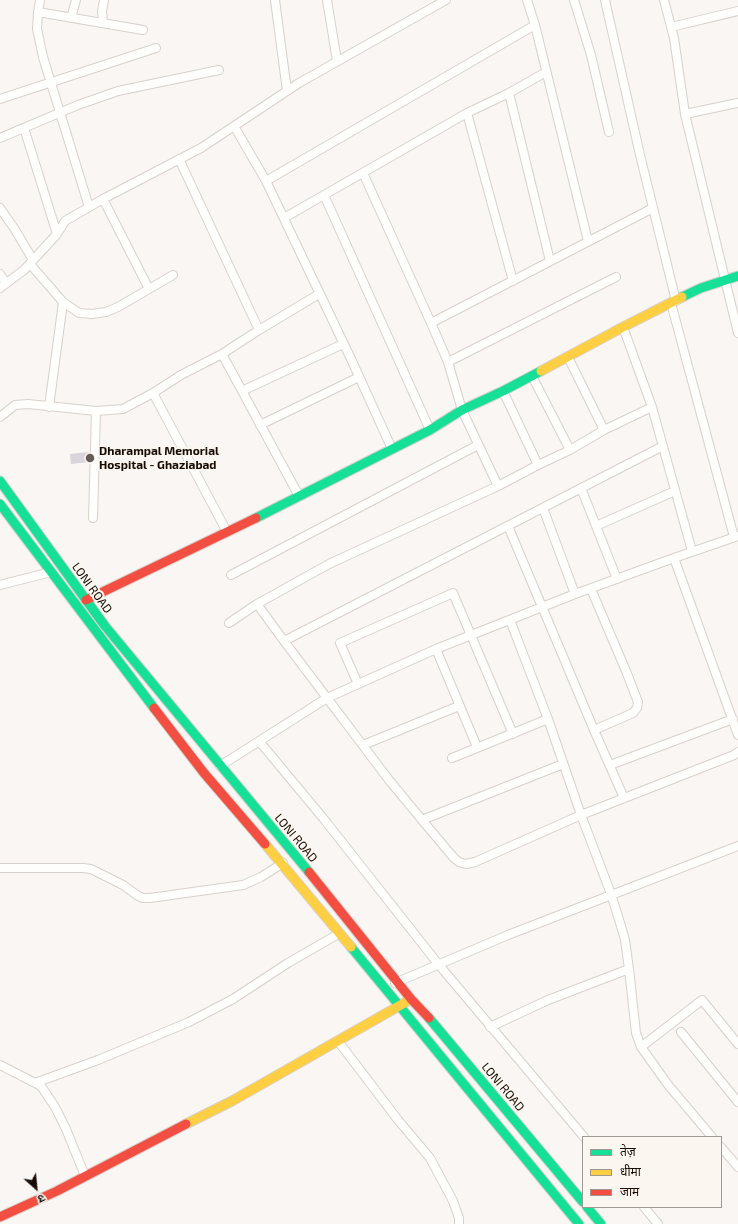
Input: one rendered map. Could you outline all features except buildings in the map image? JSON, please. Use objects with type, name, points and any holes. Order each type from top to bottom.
[{"type":"main road","points":[[86,600],[227,532],[430,430],[462,410],[503,391],[623,327],[701,288],[738,276]]},
{"type":"main road","name":"LONI ROAD","points":[[0,481],[105,626],[293,853],[411,999],[442,1033],[582,1201]]},
{"type":"main road","name":"LONI ROAD","points":[[0,504],[204,773],[340,933],[579,1224]]},
{"type":"main road","points":[[0,1217],[85,1176],[232,1101],[411,999]]},
{"type":"main road","points":[[588,1208],[600,1224]]},
{"type":"street","points":[[40,0],[37,29],[43,56],[59,113],[89,207]]},
{"type":"street","points":[[72,18],[76,0]]},
{"type":"street","points":[[104,0],[102,11],[104,23]]},
{"type":"street","points":[[275,0],[287,92]]},
{"type":"street","points":[[327,0],[337,61]]},
{"type":"street","points":[[0,274],[3,286],[24,270],[57,234],[65,221],[103,199],[201,148],[337,61],[446,0]]},
{"type":"street","points":[[527,0],[535,25],[588,242]]},
{"type":"street","points":[[574,0],[591,56],[609,132]]},
{"type":"street","points":[[220,766],[327,698],[436,649],[575,594],[692,551],[736,537],[673,302],[605,0]]},
{"type":"street","points":[[664,0],[674,38],[685,114],[725,279],[735,309],[738,333]]},
{"type":"street","points":[[671,27],[738,11]]},
{"type":"street","points":[[38,12],[143,30]]},
{"type":"street","points":[[266,181],[535,25]]},
{"type":"street","points":[[0,99],[50,81],[156,48]]},
{"type":"street","points":[[0,138],[59,113],[118,91],[220,70]]},
{"type":"street","points":[[284,218],[467,113],[509,93],[546,72]]},
{"type":"street","points":[[509,93],[550,261]]},
{"type":"street","points":[[685,114],[738,104]]},
{"type":"street","points":[[467,113],[513,281]]},
{"type":"street","points":[[234,126],[266,181],[392,449]]},
{"type":"street","points":[[24,128],[57,234]]},
{"type":"street","points":[[179,159],[259,330]]},
{"type":"street","points":[[363,172],[432,323],[448,362],[462,410],[498,486]]},
{"type":"street","points":[[324,195],[430,430]]},
{"type":"street","points":[[103,199],[149,289]]},
{"type":"street","points":[[0,208],[14,228],[31,262],[63,302],[79,313],[92,314],[106,312],[173,276]]},
{"type":"street","points":[[432,323],[653,208]]},
{"type":"street","points":[[448,362],[616,277]]},
{"type":"street","points":[[0,417],[15,405],[28,404],[96,411],[122,409],[222,354],[319,294]]},
{"type":"street","points":[[49,407],[63,302]]},
{"type":"street","points":[[623,327],[652,407],[692,551]]},
{"type":"street","points":[[242,391],[343,344]]},
{"type":"street","points":[[222,354],[299,496]]},
{"type":"street","points":[[568,357],[604,430]]},
{"type":"street","points":[[532,376],[570,450]]},
{"type":"street","points":[[260,425],[359,377]]},
{"type":"street","points":[[503,391],[538,464]]},
{"type":"street","points":[[153,393],[227,532]]},
{"type":"street","points":[[229,622],[257,604],[329,564],[498,486],[538,464],[570,450],[604,430],[652,407]]},
{"type":"street","points":[[93,518],[96,411]]},
{"type":"street","points":[[231,575],[478,445]]},
{"type":"street","points":[[284,641],[663,446]]},
{"type":"street","points":[[581,488],[617,579]]},
{"type":"street","points":[[596,526],[675,491]]},
{"type":"street","points":[[542,508],[575,594]]},
{"type":"street","points":[[508,526],[624,798]]},
{"type":"street","points":[[674,558],[738,735]]},
{"type":"street","points":[[0,585],[51,572]]},
{"type":"street","points":[[592,589],[638,702],[633,713],[594,730]]},
{"type":"street","points":[[358,684],[340,643],[453,594],[472,635],[513,734]]},
{"type":"street","points":[[257,604],[363,745],[422,820],[459,862],[466,864],[475,862],[581,815],[734,756],[738,752]]},
{"type":"street","points":[[510,620],[548,719],[581,815],[611,894],[625,940],[636,1033],[641,1047],[669,1086],[711,1136]]},
{"type":"street","points":[[436,649],[477,747]]},
{"type":"street","points":[[363,745],[459,706]]},
{"type":"street","points":[[452,758],[548,719]]},
{"type":"street","points":[[610,765],[733,719]]},
{"type":"street","points":[[259,741],[323,818],[438,965],[583,1136]]},
{"type":"street","points":[[422,820],[563,764]]},
{"type":"street","points":[[385,989],[508,935],[738,846]]},
{"type":"street","points":[[0,868],[91,869],[123,885],[138,896],[150,898],[243,885],[261,877],[281,864],[293,853]]},
{"type":"street","points":[[35,1083],[98,1060],[189,1022],[233,999],[288,963],[340,933]]},
{"type":"street","points":[[490,1027],[548,1000],[629,969]]},
{"type":"street","points":[[641,1047],[702,1000],[738,1044]]},
{"type":"street","points":[[680,1032],[738,1102]]},
{"type":"street","points":[[338,1041],[398,1120],[430,1158],[452,1201],[459,1218],[459,1224]]},
{"type":"street","points":[[0,1066],[41,1086],[55,1107],[66,1129],[85,1176]]},
{"type":"street","points":[[722,1148],[738,1167]]},
{"type":"street","points":[[645,1208],[658,1224]]},
{"type":"traffic: fast","points":[[682,297],[701,288],[738,276]]},
{"type":"traffic: fast","points":[[256,518],[430,430],[462,410],[541,371]]},
{"type":"traffic: fast","points":[[0,481],[105,626],[309,872]]},
{"type":"traffic: fast","points":[[0,504],[154,708]]},
{"type":"traffic: fast","points":[[351,947],[579,1224]]},
{"type":"traffic: fast","points":[[429,1018],[582,1201]]},
{"type":"traffic: fast","points":[[588,1208],[601,1224]]},
{"type":"traffic: slow","points":[[541,371],[682,297]]},
{"type":"traffic: slow","points":[[265,844],[351,947]]},
{"type":"traffic: slow","points":[[186,1124],[232,1101],[406,1002]]},
{"type":"traffic: jam","points":[[86,600],[256,518]]},
{"type":"traffic: jam","points":[[154,708],[204,773],[265,844]]},
{"type":"traffic: jam","points":[[309,872],[411,999],[429,1018]]},
{"type":"traffic: jam","points":[[0,1217],[57,1191],[186,1124]]},
{"type":"place","name":"Dharampal Memorial Hospital - Ghaziabad","points":[[90,458]]}]
